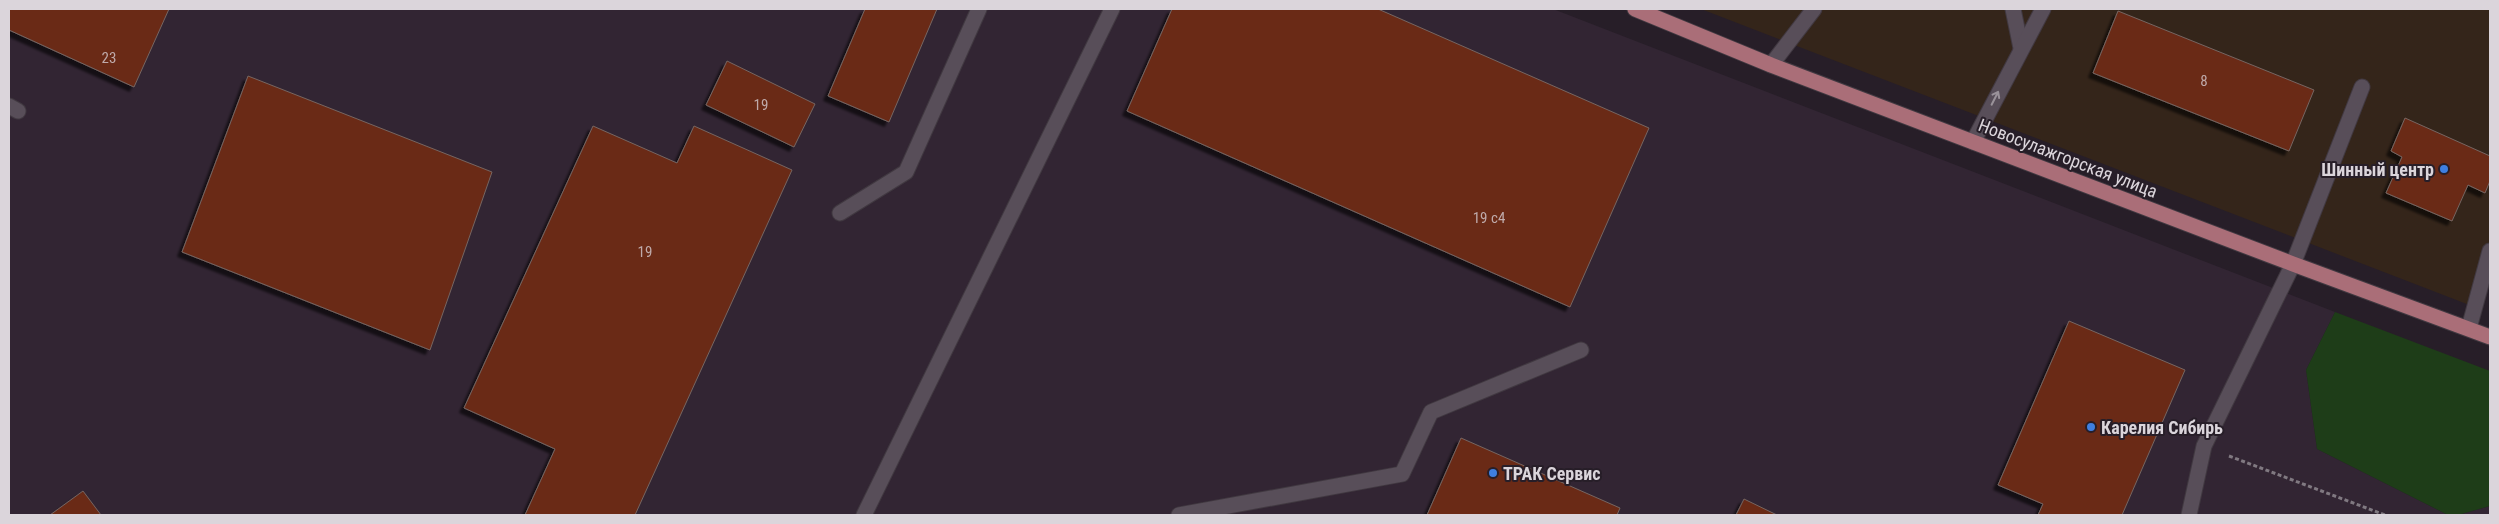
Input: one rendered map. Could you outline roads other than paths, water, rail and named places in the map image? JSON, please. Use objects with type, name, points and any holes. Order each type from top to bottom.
[{"type":"main road","name":"Новосулажгорская улица","points":[[1635,9],[1771,65],[2490,337]]},
{"type":"lane","points":[[840,214],[906,172],[978,9]]},
{"type":"lane","points":[[864,515],[1112,9]]},
{"type":"lane","points":[[1771,65],[1814,9]]},
{"type":"lane","points":[[2013,9],[2021,48]]},
{"type":"lane","points":[[2034,9],[2035,27]]},
{"type":"lane","points":[[1973,142],[2043,9]]},
{"type":"lane","points":[[2190,515],[2204,446],[2293,264],[2362,87]]},
{"type":"lane","points":[[2469,328],[2490,251]]},
{"type":"lane","points":[[1179,515],[1402,474],[1431,412],[1581,350]]},
{"type":"place","name":"Шинный центр","points":[[2444,169]]},
{"type":"place","name":"Карелия Сибирь","points":[[2091,427]]},
{"type":"place","name":"ТРАК Сервис","points":[[1493,473]]}]
